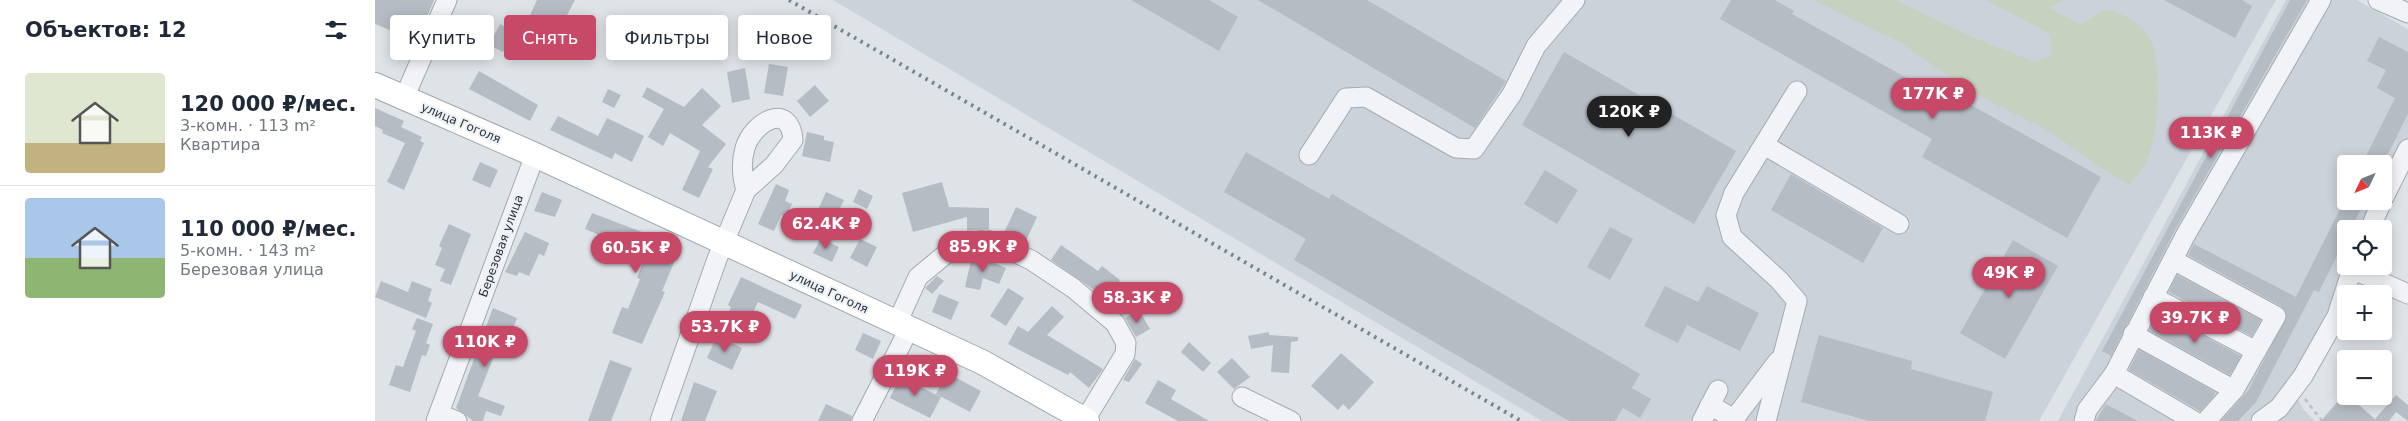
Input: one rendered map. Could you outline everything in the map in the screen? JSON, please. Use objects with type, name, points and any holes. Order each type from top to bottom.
[{"type":"main road","name":"улица Гоголя","points":[[375,85],[535,155],[982,362],[1086,421]]},
{"type":"street","points":[[404,98],[447,0]]},
{"type":"street","points":[[1309,154],[1346,98],[1367,97],[1457,148],[1474,149],[1512,94],[1536,46],[1575,0]]},
{"type":"street","points":[[2084,421],[2087,410],[2114,374],[2133,334],[2173,260],[2321,0]]},
{"type":"street","points":[[2378,0],[2408,13]]},
{"type":"street","points":[[1767,421],[1797,301],[1779,280],[1732,237],[1726,214],[1734,192],[1797,91]]},
{"type":"street","points":[[1764,145],[1899,224]]},
{"type":"street","points":[[2393,180],[2408,149]]},
{"type":"street","name":"Березовая улица","points":[[437,417],[535,155]]},
{"type":"street","points":[[660,421],[723,243],[746,190]]},
{"type":"street","points":[[862,421],[903,326],[918,277],[958,244],[987,240],[1031,260],[1073,288],[1115,323],[1126,342],[1125,354],[1086,421]]},
{"type":"street","points":[[2173,260],[2277,316],[2234,390],[2205,421]]},
{"type":"street","points":[[2261,421],[2279,408],[2295,386],[2337,316],[2351,275]]},
{"type":"street","points":[[2368,275],[2408,294]]},
{"type":"street","points":[[2153,297],[2256,351]]},
{"type":"street","points":[[2133,334],[2234,390]]},
{"type":"street","points":[[1710,405],[1734,420],[1783,354]]},
{"type":"street","points":[[2114,374],[2187,419]]},
{"type":"street","points":[[1242,397],[1289,421]]},
{"type":"street","points":[[437,417],[457,421]]},
{"type":"path","points":[[2295,386],[2322,421]]},
{"type":"shaded area","points":[[833,0],[2276,0],[2039,421],[1542,421]]},
{"type":"shaded area","points":[[2286,0],[2357,0],[2408,29],[2408,139],[2393,173],[2393,155],[2337,155],[2337,210],[2377,210],[2373,220],[2337,220],[2337,275],[2344,275],[2342,285],[2337,285],[2337,300],[2290,385],[2303,409],[2315,421],[2058,421]]},
{"type":"green space","points":[[1813,0],[1896,0],[1972,37],[2035,62],[2051,56],[2050,34],[1986,0],[2063,0],[2050,8],[2081,25],[2105,9],[2123,15],[2133,21],[2147,34],[2153,45],[2156,60],[2158,77],[2157,115],[2155,133],[2147,160],[2129,185],[2104,170],[2049,131],[1975,94],[1901,43]]},
{"type":"building","points":[[375,0],[434,0],[428,15],[390,15],[390,30],[375,24]]},
{"type":"building","points":[[537,0],[575,0],[567,15],[530,15]]},
{"type":"building","points":[[1131,0],[1209,0],[1238,17],[1219,51]]},
{"type":"building","points":[[1258,0],[1367,0],[1506,81],[1475,128]]},
{"type":"building","points":[[1731,0],[1775,0],[1794,11],[1792,14],[1950,102],[1953,95],[2101,177],[2067,238],[1922,157],[1932,139],[1720,19]]},
{"type":"building","points":[[2164,0],[2242,0],[2252,6],[2235,38]]},
{"type":"building","points":[[2290,0],[2307,0],[2175,230],[2111,356],[2102,351]]},
{"type":"building","points":[[500,24],[504,26],[503,52],[494,48],[494,35]]},
{"type":"building","points":[[2379,37],[2408,52],[2408,114],[2388,155],[2366,155],[2395,98],[2377,88],[2386,70],[2367,61]]},
{"type":"building","points":[[1564,52],[1736,151],[1694,224],[1522,125]]},
{"type":"building","points":[[769,64],[788,67],[783,96],[764,93]]},
{"type":"building","points":[[745,68],[750,99],[732,103],[727,72]]},
{"type":"building","points":[[479,71],[538,105],[530,121],[469,89]]},
{"type":"building","points":[[815,85],[829,101],[810,117],[797,101]]},
{"type":"building","points":[[647,87],[684,107],[702,88],[721,106],[702,125],[726,144],[708,167],[713,169],[699,198],[682,190],[700,151],[670,133],[663,146],[648,137],[664,109],[642,97]]},
{"type":"building","points":[[608,89],[621,95],[614,108],[602,102]]},
{"type":"building","points":[[375,108],[404,121],[401,127],[422,137],[420,141],[424,143],[404,190],[387,182],[405,143],[382,133],[383,130],[375,126]]},
{"type":"building","points":[[558,116],[598,136],[607,118],[644,136],[632,162],[615,153],[612,159],[550,130]]},
{"type":"building","points":[[807,132],[824,136],[824,140],[834,142],[830,162],[802,156]]},
{"type":"building","points":[[1246,152],[1329,199],[1332,194],[1640,374],[1632,388],[1651,399],[1640,418],[1623,408],[1615,421],[1569,421],[1294,260],[1306,239],[1224,192]]},
{"type":"building","points":[[480,162],[498,170],[490,188],[472,180]]},
{"type":"building","points":[[1545,170],[1578,190],[1557,224],[1524,204]]},
{"type":"building","points":[[1791,174],[1883,228],[1863,263],[1771,210]]},
{"type":"building","points":[[942,182],[949,207],[989,208],[989,229],[967,231],[967,217],[913,232],[902,193]]},
{"type":"building","points":[[776,184],[789,190],[785,201],[792,204],[786,217],[781,215],[774,231],[758,224]]},
{"type":"building","points":[[859,189],[873,196],[867,209],[853,202]]},
{"type":"building","points":[[542,192],[562,200],[555,217],[534,211]]},
{"type":"building","points":[[826,192],[844,200],[831,227],[814,219]]},
{"type":"building","points":[[1016,207],[1037,217],[1024,245],[1003,235]]},
{"type":"building","points":[[2340,210],[2360,210],[2356,220],[2337,220],[2337,256],[2319,292],[2314,290],[2256,402],[2238,421],[2221,421],[2248,391],[2287,315],[2281,306],[2188,255],[2194,244],[2296,297]]},
{"type":"building","points":[[592,213],[663,240],[658,251],[676,258],[662,291],[665,292],[642,344],[612,333],[622,307],[628,309],[640,279],[637,278],[643,263],[596,243],[599,235],[585,229]]},
{"type":"building","points":[[449,224],[471,234],[451,285],[440,281],[445,269],[435,265],[442,248],[439,246]]},
{"type":"building","points":[[1610,227],[1633,239],[1610,280],[1587,267]]},
{"type":"building","points":[[525,232],[549,243],[544,256],[539,254],[529,276],[519,272],[517,276],[505,272]]},
{"type":"building","points":[[821,238],[839,247],[832,262],[813,253]]},
{"type":"building","points":[[860,239],[877,247],[867,267],[850,258]]},
{"type":"building","points":[[2013,240],[2058,266],[2005,359],[1960,333]]},
{"type":"building","points":[[1061,245],[1098,271],[1102,266],[1120,280],[1107,299],[1051,260]]},
{"type":"building","points":[[972,256],[988,260],[988,266],[990,261],[1006,268],[999,284],[983,278],[980,290],[965,287]]},
{"type":"building","points":[[2177,275],[2261,320],[2252,336],[2169,292]]},
{"type":"building","points":[[937,276],[944,281],[932,294],[925,288]]},
{"type":"building","points":[[741,277],[802,305],[795,319],[758,302],[749,321],[729,312],[731,307],[728,305]]},
{"type":"building","points":[[381,281],[408,292],[412,281],[432,289],[428,301],[432,303],[426,318],[375,297]]},
{"type":"building","points":[[1665,286],[1698,302],[1707,286],[1759,313],[1740,351],[1687,325],[1678,343],[1644,326]]},
{"type":"building","points":[[1008,288],[1024,298],[1006,326],[990,316]]},
{"type":"building","points":[[939,294],[959,302],[951,320],[932,312]]},
{"type":"building","points":[[1052,306],[1064,317],[1047,335],[1103,369],[1089,388],[1070,372],[1068,375],[1008,344],[1018,326],[1028,332]]},
{"type":"building","points":[[493,308],[517,318],[512,331],[508,329],[499,352],[496,351],[478,396],[505,406],[501,416],[486,411],[483,421],[473,421],[456,408]]},
{"type":"building","points":[[1139,310],[1150,329],[1136,337],[1125,318]]},
{"type":"building","points":[[2158,312],[2241,356],[2230,375],[2149,330]]},
{"type":"building","points":[[417,318],[433,324],[426,343],[430,345],[426,356],[422,355],[410,392],[389,385],[396,365],[403,367],[416,331],[412,329]]},
{"type":"building","points":[[1269,332],[1269,335],[1298,337],[1298,341],[1291,342],[1289,373],[1271,372],[1273,345],[1251,349],[1248,336]]},
{"type":"building","points":[[863,333],[881,341],[873,359],[855,350]]},
{"type":"building","points":[[1819,335],[1912,361],[1911,369],[1993,392],[1985,421],[1869,421],[1801,402]]},
{"type":"building","points":[[717,336],[742,348],[732,370],[707,358]]},
{"type":"building","points":[[1189,342],[1211,363],[1203,372],[1181,352]]},
{"type":"building","points":[[2139,350],[2215,392],[2213,397],[2200,411],[2129,370]]},
{"type":"building","points":[[1341,353],[1374,382],[1349,410],[1343,404],[1338,410],[1311,386]]},
{"type":"building","points":[[1232,358],[1250,377],[1234,389],[1217,372]]},
{"type":"building","points":[[1135,359],[1142,364],[1129,382],[1123,380]]},
{"type":"building","points":[[610,360],[632,368],[611,421],[588,421]]},
{"type":"building","points":[[947,373],[981,391],[970,412],[936,394]]},
{"type":"building","points":[[900,377],[941,397],[930,418],[890,398]]},
{"type":"building","points":[[1158,380],[1176,390],[1171,399],[1209,421],[1178,421],[1145,403]]},
{"type":"building","points":[[694,382],[717,391],[705,421],[681,421]]},
{"type":"building","points":[[2396,395],[2408,405],[2408,421],[2396,412],[2389,421],[2321,421],[2337,402],[2337,405],[2359,405],[2375,419],[2387,405],[2392,405],[2392,400]]},
{"type":"building","points":[[826,404],[852,416],[851,421],[818,421]]},
{"type":"building","points":[[2106,404],[2138,421],[2096,421]]},
{"type":"railway","points":[[789,0],[1521,421]]}]
